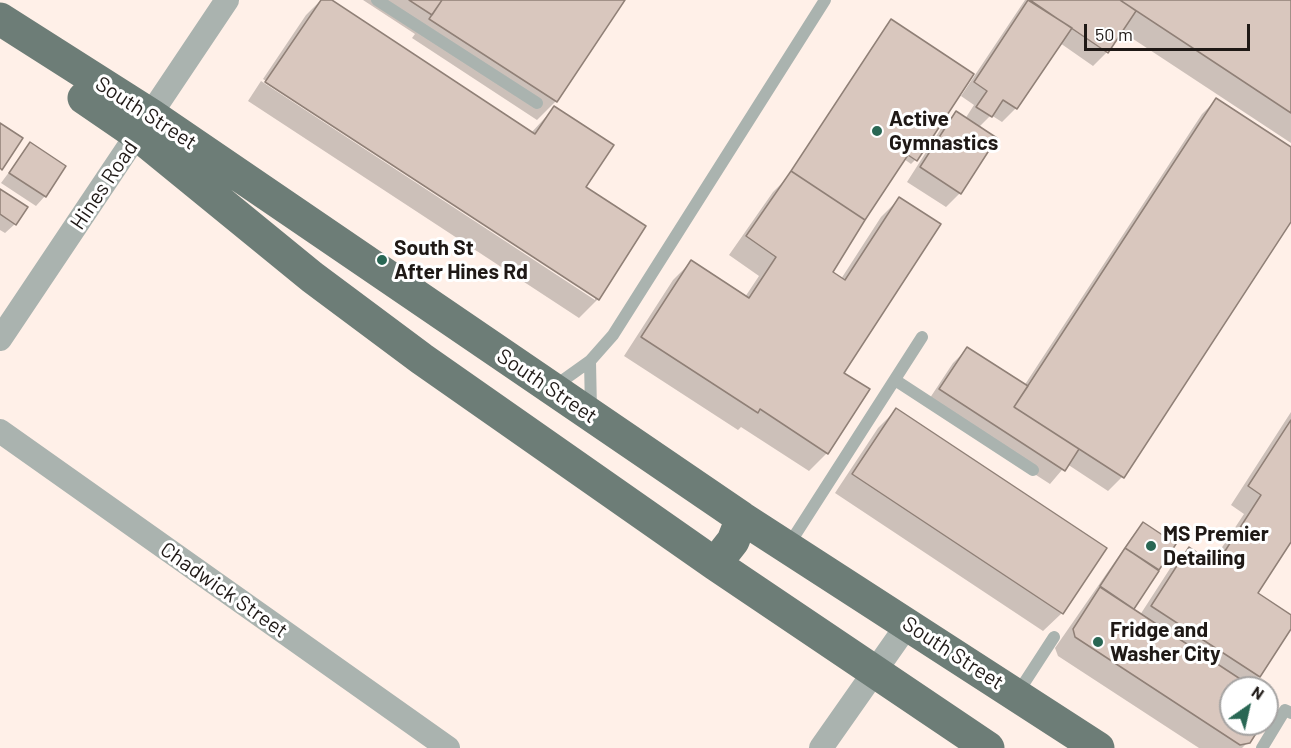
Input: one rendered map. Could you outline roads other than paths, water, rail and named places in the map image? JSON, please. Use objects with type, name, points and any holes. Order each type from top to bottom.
[{"type":"main road","name":"South Street","points":[[0,18],[145,125],[555,391],[742,518],[1098,748]]},
{"type":"main road","name":"South Street","points":[[0,43],[145,125],[312,277],[422,359],[715,564],[988,748]]},
{"type":"main road","points":[[555,391],[561,423],[580,469]]},
{"type":"main road","points":[[715,564],[734,541],[742,518]]},
{"type":"street","name":"Hines Road","points":[[0,339],[227,0]]},
{"type":"street","name":"Chadwick Street","points":[[0,431],[448,748]]},
{"type":"street","points":[[821,748],[908,624]]},
{"type":"lane","points":[[377,0],[537,103]]},
{"type":"lane","points":[[555,391],[562,381],[590,362],[613,335],[825,0]]},
{"type":"lane","points":[[787,547],[922,337]]},
{"type":"lane","points":[[590,362],[591,415]]},
{"type":"lane","points":[[896,380],[1033,470]]},
{"type":"lane","points":[[1016,694],[1054,637]]},
{"type":"lane","points":[[1262,748],[1286,710],[1291,713]]},
{"type":"place","name":"Active Gymnastics","points":[[877,131]]},
{"type":"place","name":"South St After Hines Rd","points":[[382,260]]},
{"type":"place","name":"MS Premier Detailing","points":[[1151,546]]},
{"type":"place","name":"Fridge and Washer City","points":[[1098,642]]}]
